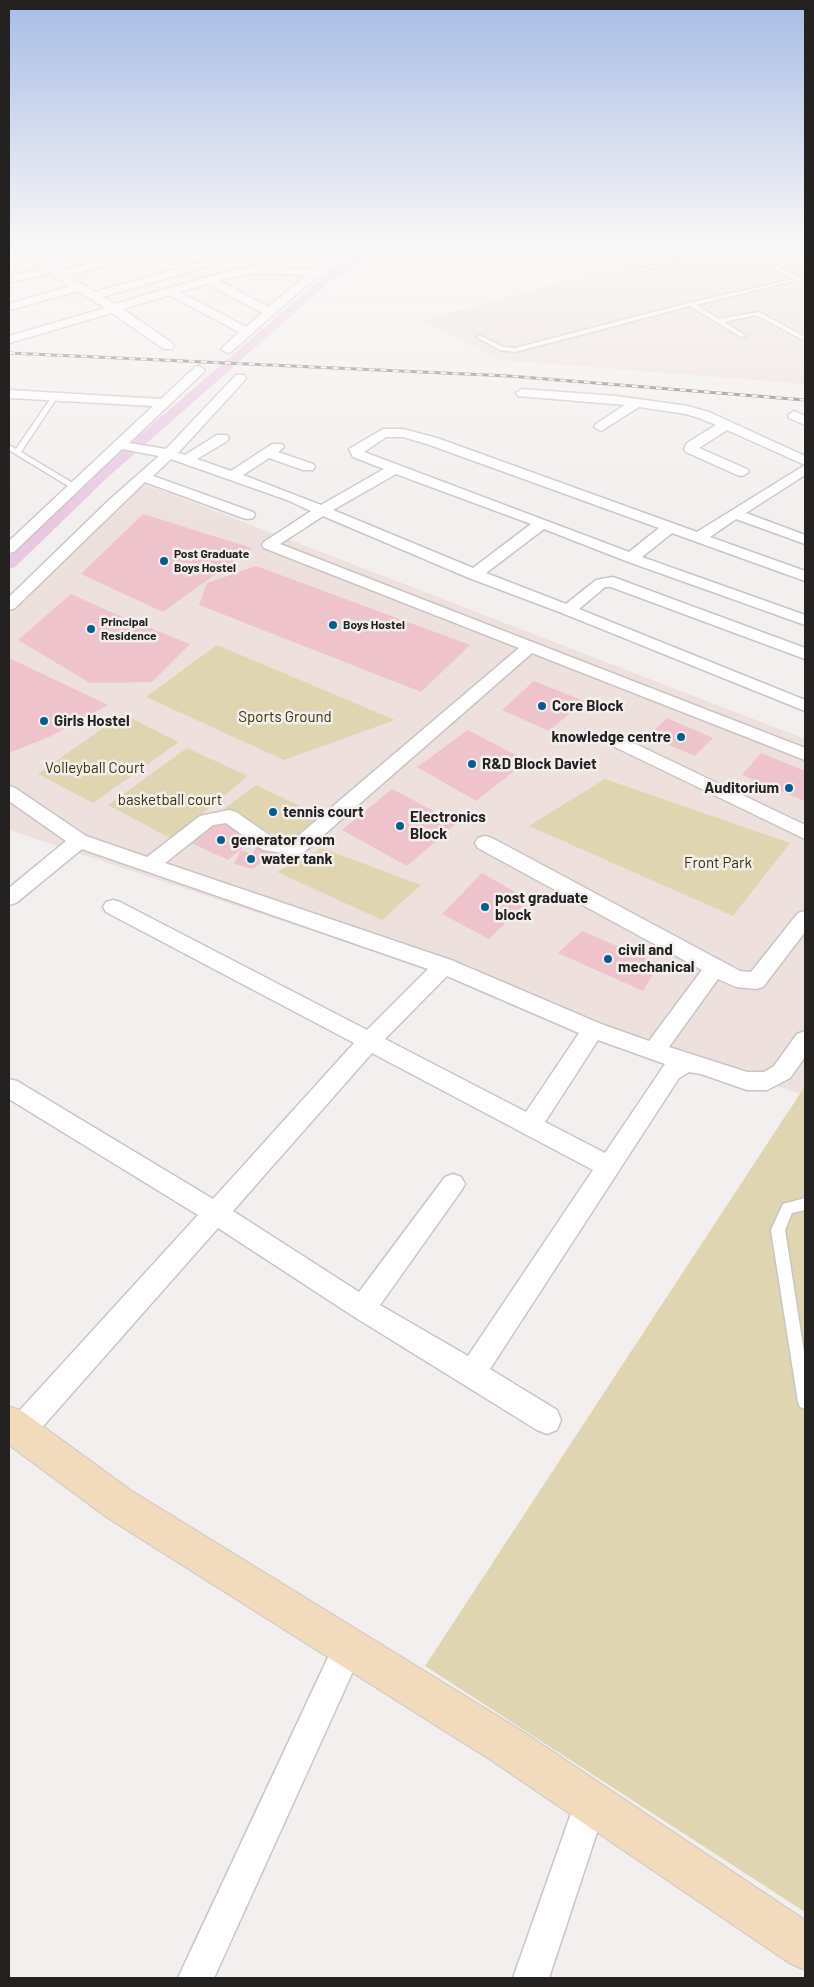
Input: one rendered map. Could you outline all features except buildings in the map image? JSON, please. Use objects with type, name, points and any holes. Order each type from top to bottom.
[{"type":"street","points":[[158,339],[168,346]]},
{"type":"street","points":[[227,349],[239,339]]},
{"type":"street","points":[[9,549],[73,487],[125,446],[199,370]]},
{"type":"street","points":[[9,605],[143,477],[162,453],[240,378]]},
{"type":"street","points":[[522,393],[637,403],[688,410],[726,424],[805,461]]},
{"type":"street","points":[[9,394],[165,403]]},
{"type":"street","points":[[601,427],[637,403]]},
{"type":"street","points":[[726,424],[692,446],[690,450],[742,472]]},
{"type":"street","points":[[805,576],[432,441],[403,433],[383,433],[356,449],[358,454],[394,469],[542,523],[630,558],[805,620]]},
{"type":"street","points":[[186,460],[222,438]]},
{"type":"street","points":[[125,446],[186,460],[292,498],[474,575],[568,610],[805,706]]},
{"type":"street","points":[[232,476],[272,450],[308,467]]},
{"type":"street","points":[[394,469],[322,510],[269,545],[805,754]]},
{"type":"street","points":[[698,537],[805,469]]},
{"type":"street","points":[[143,477],[248,515]]},
{"type":"street","points":[[735,514],[805,540]]},
{"type":"street","points":[[474,575],[542,523]]},
{"type":"street","points":[[630,558],[670,527]]},
{"type":"street","points":[[568,610],[601,583],[613,582],[805,654]]},
{"type":"street","points":[[150,865],[207,820],[229,816],[270,845],[296,848],[530,647]]},
{"type":"street","points":[[622,743],[805,833]]},
{"type":"street","points":[[9,792],[79,841],[444,966],[593,1030],[689,1063],[702,1065],[747,1080],[767,1081],[782,1072],[805,1040]]},
{"type":"street","points":[[9,898],[79,841]]},
{"type":"street","points":[[484,843],[736,979],[756,981],[805,918]]},
{"type":"street","points":[[113,906],[608,1166]]},
{"type":"street","points":[[444,966],[369,1042],[216,1213],[14,1427],[119,1504],[507,1746],[805,1947]]},
{"type":"street","points":[[654,1051],[715,968]]},
{"type":"street","points":[[530,1125],[593,1030]]},
{"type":"street","points":[[472,1373],[671,1072],[678,1066],[689,1063]]},
{"type":"street","points":[[9,1088],[216,1213],[362,1308],[547,1420]]},
{"type":"street","points":[[362,1308],[453,1184]]},
{"type":"street","points":[[196,1978],[350,1648]]},
{"type":"street","points":[[531,1978],[591,1802]]},
{"type":"lane","points":[[483,339],[502,349],[515,350],[558,339]]},
{"type":"lane","points":[[17,453],[56,396]]},
{"type":"lane","points":[[9,447],[73,487]]},
{"type":"lane","points":[[805,1204],[788,1208],[778,1230],[805,1402]]},
{"type":"shaded area","points":[[457,339],[805,339],[805,384],[500,360]]},
{"type":"shaded area","points":[[140,482],[805,739],[805,1086],[800,1094],[9,830],[9,610]]},
{"type":"green space","name":"Sports Ground","points":[[217,645],[395,720],[284,760],[146,697]]},
{"type":"green space","name":"Volleyball Court","points":[[123,714],[179,742],[93,803],[38,774]]},
{"type":"green space","name":"basketball court","points":[[187,748],[248,776],[172,839],[108,805]]},
{"type":"green space","name":"Front Park","points":[[605,779],[790,843],[733,916],[529,826]]},
{"type":"green space","name":"tennis court","points":[[256,785],[323,817],[291,844],[225,808]]},
{"type":"green space","points":[[322,848],[421,885],[382,920],[277,872]]},
{"type":"green space","points":[[805,1086],[805,1912],[425,1666]]},
{"type":"waterway","points":[[9,564],[102,475],[258,339]]},
{"type":"railway","points":[[9,353],[509,376],[805,400]]},
{"type":"place","name":"Post Graduate Boys Hostel","points":[[164,561]]},
{"type":"place","name":"Boys Hostel","points":[[333,625]]},
{"type":"place","name":"Principal Residence","points":[[91,629]]},
{"type":"place","name":"Core Block","points":[[542,706]]},
{"type":"place","name":"Girls Hostel","points":[[44,721]]},
{"type":"place","name":"knowledge centre","points":[[681,737]]},
{"type":"place","name":"R&D Block Daviet","points":[[472,764]]},
{"type":"place","name":"Auditorium","points":[[789,788]]},
{"type":"place","name":"tennis court","points":[[273,812]]},
{"type":"place","name":"Electronics Block","points":[[400,826]]},
{"type":"place","name":"generator room","points":[[221,840]]},
{"type":"place","name":"water tank","points":[[251,859]]},
{"type":"place","name":"post graduate block","points":[[485,907]]},
{"type":"place","name":"civil and mechanical","points":[[608,959]]}]
